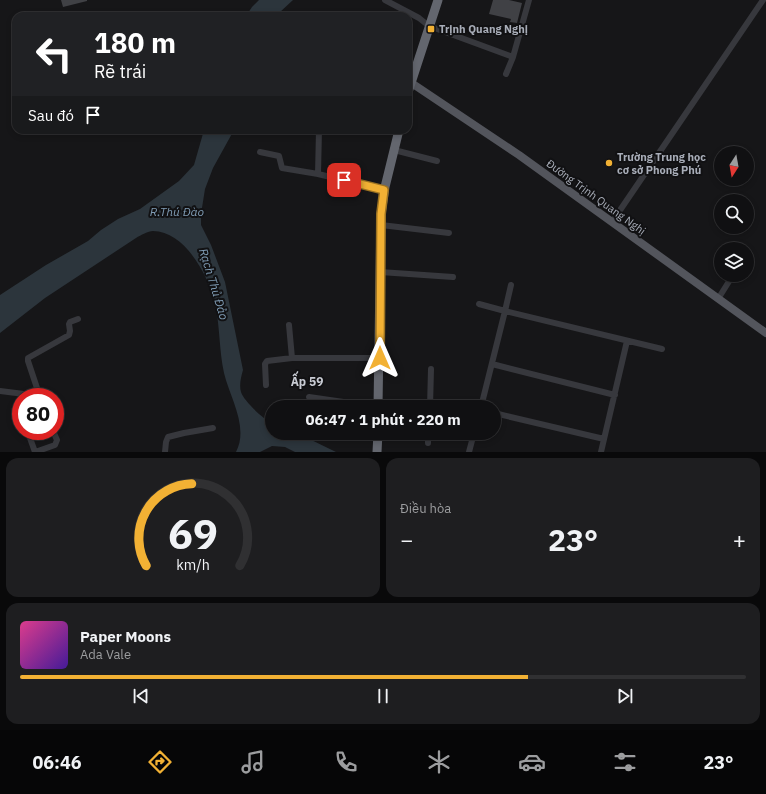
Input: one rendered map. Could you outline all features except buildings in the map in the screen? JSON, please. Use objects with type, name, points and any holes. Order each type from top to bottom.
[{"type":"highway","points":[[412,73],[430,26],[438,0]]},
{"type":"highway","points":[[378,400],[381,214],[384,190],[398,134]]},
{"type":"highway","points":[[377,452],[378,440]]},
{"type":"main road","name":"Đường Trịnh Quang Nghị","points":[[412,79],[766,333]]},
{"type":"street","points":[[385,0],[408,12]]},
{"type":"street","points":[[506,74],[513,57],[529,0]]},
{"type":"street","points":[[612,222],[762,0]]},
{"type":"street","points":[[412,14],[430,26],[513,57]]},
{"type":"street","points":[[318,174],[319,134]]},
{"type":"street","points":[[394,150],[436,161]]},
{"type":"street","points":[[260,152],[279,156],[282,168],[318,174],[384,190]]},
{"type":"street","points":[[381,225],[449,233]]},
{"type":"street","points":[[380,272],[453,277]]},
{"type":"street","points":[[718,298],[728,282]]},
{"type":"street","points":[[483,400],[511,285]]},
{"type":"street","points":[[479,304],[662,349]]},
{"type":"street","points":[[37,388],[28,358],[69,335],[70,322],[78,319]]},
{"type":"street","points":[[289,325],[292,358]]},
{"type":"street","points":[[601,452],[627,341]]},
{"type":"street","points":[[266,385],[265,364],[267,361],[292,358],[380,358]]},
{"type":"street","points":[[492,364],[615,394]]},
{"type":"street","points":[[430,400],[432,369]]},
{"type":"street","points":[[0,391],[12,392]]},
{"type":"street","points":[[309,397],[330,400]]},
{"type":"street","points":[[501,415],[604,439]]},
{"type":"street","points":[[165,452],[168,437],[213,428]]},
{"type":"street","points":[[31,440],[35,452],[55,445],[56,440]]},
{"type":"street","points":[[469,452],[472,440]]},
{"type":"water","points":[[259,0],[293,0],[280,12],[249,12]]},
{"type":"water","name":"R.Thú Đào","points":[[203,134],[232,134],[213,168],[205,189],[201,214],[201,225],[211,245],[225,282],[243,370],[240,389],[246,400],[265,419],[265,440],[311,440],[336,452],[295,452],[285,447],[272,446],[260,452],[236,452],[240,433],[239,423],[237,412],[224,373],[217,312],[212,292],[194,257],[185,247],[165,233],[151,231],[144,233],[45,298],[0,333],[0,295],[46,265],[88,241],[118,219],[140,209],[179,181],[194,165]]},
{"type":"place","name":"Trịnh Quang Nghị","points":[[431,29]]},
{"type":"place","name":"Trường Trung học cơ sở Phong Phú","points":[[609,163]]},
{"type":"district","name":"Ấp 59","points":[[307,381]]},
{"type":"route","points":[[344,180],[384,190],[381,214],[380,358]]},
{"type":"water label","name":"Rạch Thủ Đảo","points":[[214,284]]}]
